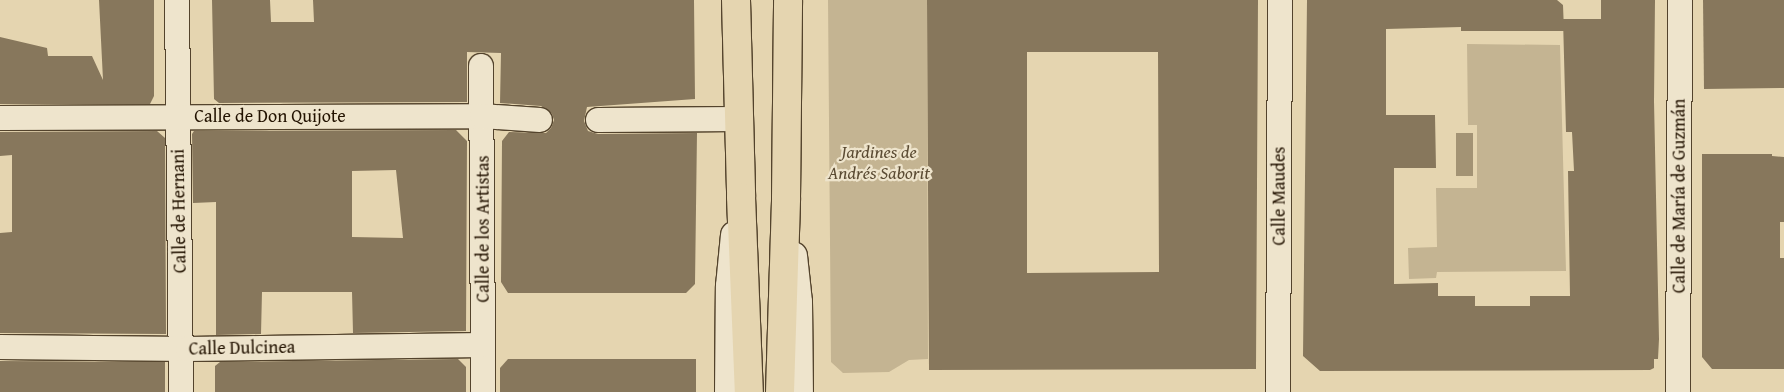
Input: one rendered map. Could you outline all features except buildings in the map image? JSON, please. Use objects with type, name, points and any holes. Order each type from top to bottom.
[{"type":"main road","points":[[736,0],[741,197],[749,392]]},
{"type":"main road","points":[[788,0],[786,198],[796,391]]},
{"type":"street","name":"Calle de Hernani","points":[[177,0],[181,392]]},
{"type":"street","name":"Calle Maudes","points":[[1278,392],[1280,0]]},
{"type":"street","name":"Calle de María de Guzmán","points":[[1678,392],[1680,0]]},
{"type":"street","name":"Calle de los Artistas","points":[[481,66],[483,392]]},
{"type":"street","name":"Calle de Don Quijote","points":[[0,118],[482,116],[540,120]]},
{"type":"street","points":[[598,120],[739,119]]},
{"type":"street","points":[[729,392],[730,277],[741,197]]},
{"type":"street","name":"Calle Dulcinea","points":[[0,347],[180,348],[483,344]]},
{"type":"green space","name":"Jardines de Andrés Saborit","points":[[828,0],[927,0],[928,359],[909,360],[889,372],[843,373],[831,362]]},
{"type":"green space","points":[[1467,44],[1560,45],[1566,271],[1437,272],[1436,278],[1409,279],[1408,248],[1437,247],[1436,188],[1477,188],[1477,125],[1468,125]]},
{"type":"shaded area","points":[[1456,133],[1473,133],[1473,176],[1456,176]]}]
